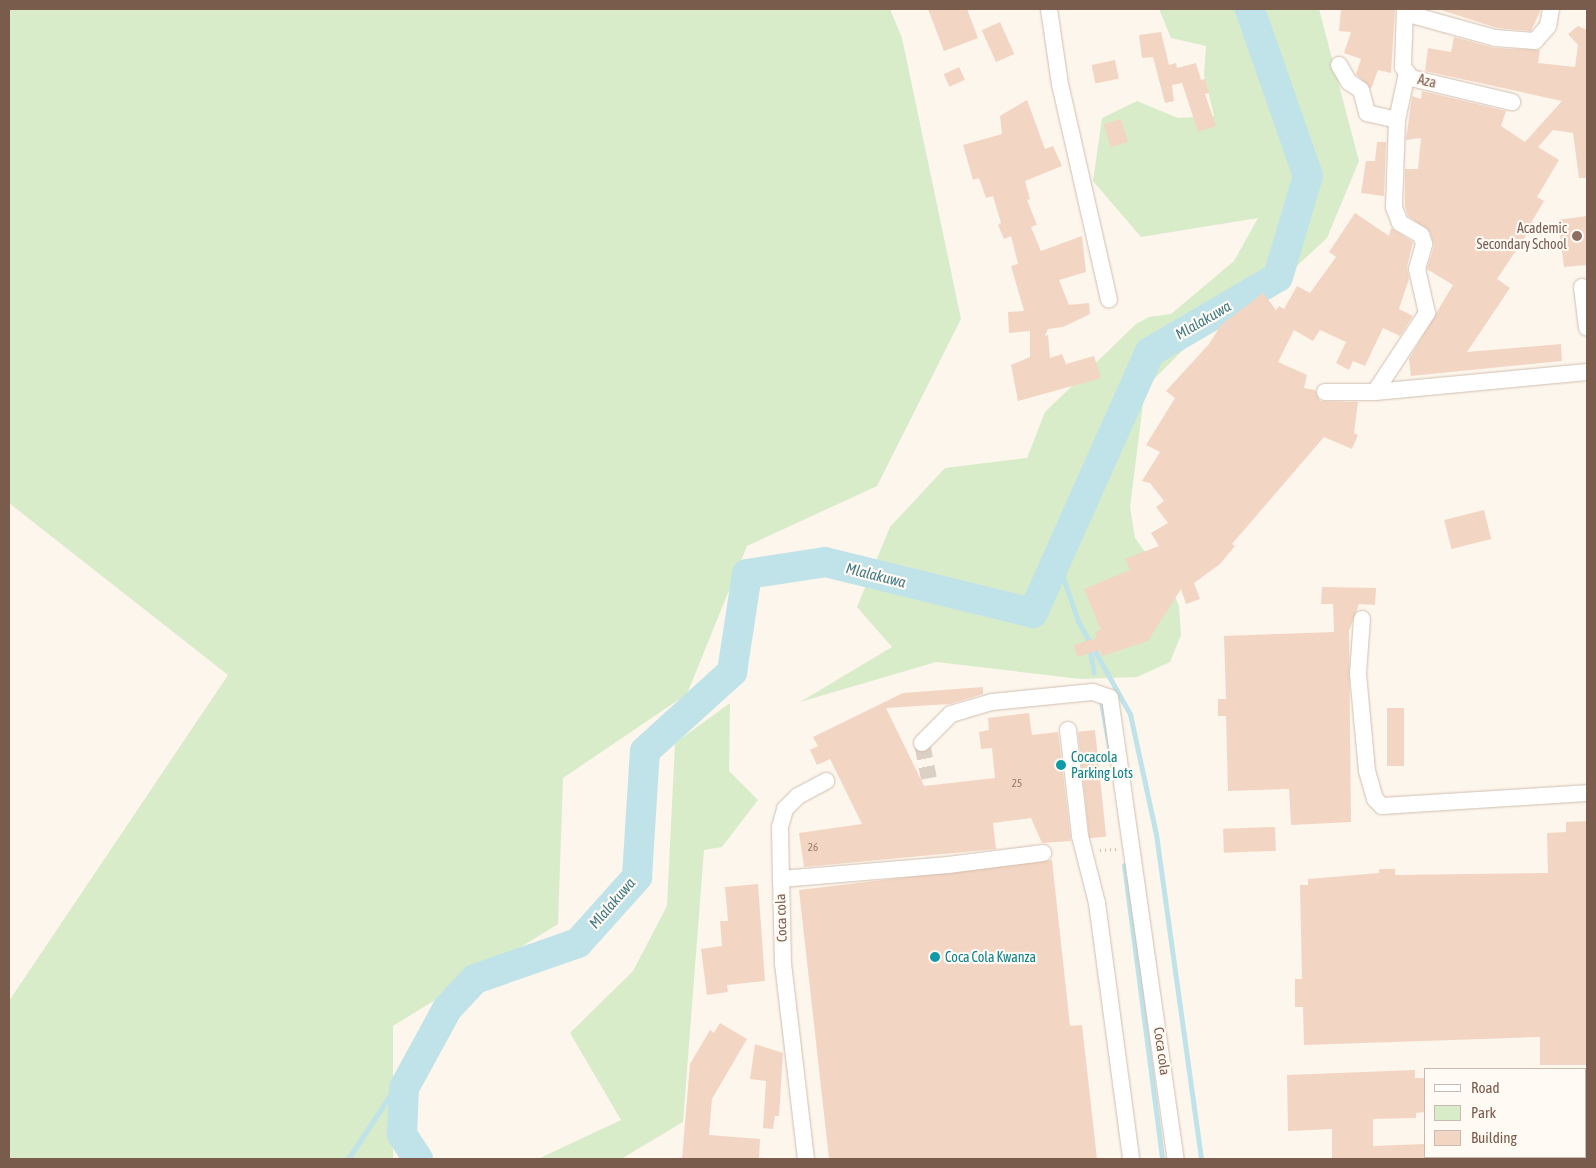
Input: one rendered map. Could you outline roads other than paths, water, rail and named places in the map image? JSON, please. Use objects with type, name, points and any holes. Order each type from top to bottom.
[{"type":"street","points":[[1048,9],[1060,84],[1109,300]]},
{"type":"street","points":[[1405,11],[1495,38],[1535,41],[1548,26],[1551,9]]},
{"type":"street","name":"Aza","points":[[1405,11],[1402,53],[1407,73],[1424,83],[1455,86],[1512,102]]},
{"type":"street","points":[[1339,65],[1349,82],[1361,90],[1368,113],[1397,120]]},
{"type":"street","points":[[1375,392],[1427,313],[1418,269],[1424,244],[1421,235],[1400,223],[1394,207],[1397,120],[1407,73]]},
{"type":"street","points":[[1582,287],[1587,328]]},
{"type":"street","points":[[1325,392],[1375,392],[1587,372]]},
{"type":"street","points":[[1362,619],[1358,674],[1367,771],[1375,799],[1382,806],[1587,793]]},
{"type":"street","name":"Coca cola","points":[[922,743],[951,714],[992,702],[1059,695],[1104,694],[1114,707],[1176,1159]]},
{"type":"street","points":[[1068,730],[1080,836],[1097,903],[1131,1159]]},
{"type":"street","points":[[780,879],[780,827],[785,809],[798,796],[826,781]]},
{"type":"street","name":"Coca cola","points":[[806,1159],[783,964],[780,879],[948,865],[1043,853]]},
{"type":"waterway","name":"Mlalakuwa","points":[[418,1159],[402,1134],[404,1088],[447,1009],[475,979],[578,943],[637,877],[645,751],[732,672],[747,574],[825,562],[1033,613],[1150,352],[1278,277],[1308,176],[1250,9]]},
{"type":"waterway","points":[[1057,560],[1078,621],[1130,714],[1156,834],[1201,1159]]},
{"type":"waterway","points":[[1089,647],[1094,673]]},
{"type":"waterway","points":[[1101,701],[1111,758]]},
{"type":"waterway","points":[[1124,865],[1162,1159]]},
{"type":"waterway","points":[[348,1159],[447,1009]]},
{"type":"tunnel","points":[[922,743],[929,778]]},
{"type":"place","name":"Academic Secondary School","points":[[1577,236]]},
{"type":"place","name":"Cocacola Parking Lots","points":[[1061,765]]},
{"type":"place","name":"Coca Cola Kwanza","points":[[935,957]]}]
